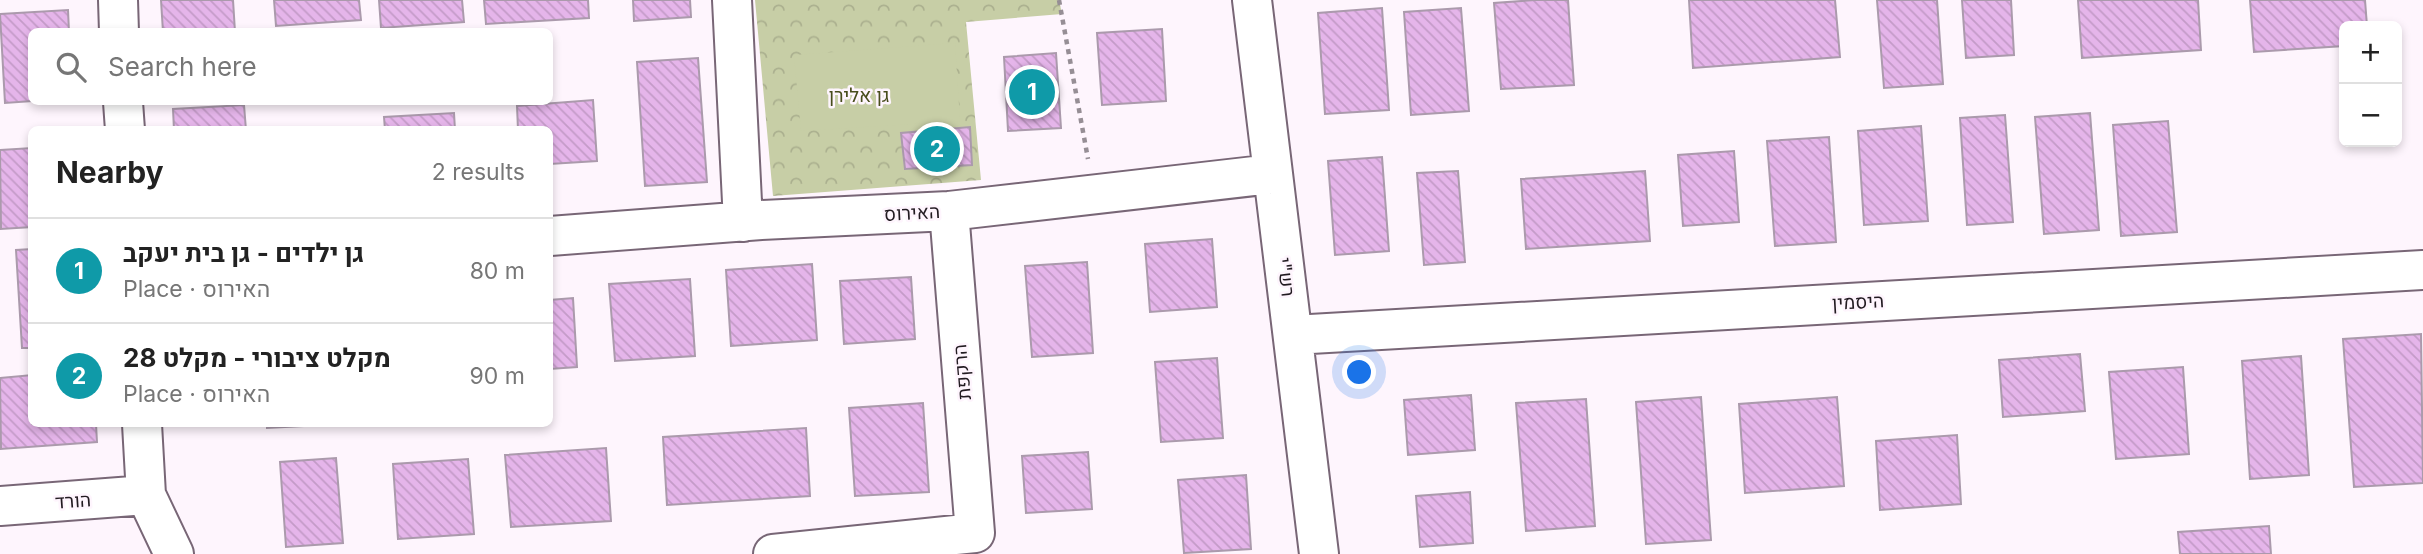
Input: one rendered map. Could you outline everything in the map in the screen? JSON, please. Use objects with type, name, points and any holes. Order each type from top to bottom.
[{"type":"street","points":[[118,0],[119,28]]},
{"type":"street","points":[[732,0],[743,222]]},
{"type":"street","name":"רש\"י","points":[[1252,0],[1319,554]]},
{"type":"street","points":[[123,105],[125,126]]},
{"type":"street","name":"האירוס","points":[[553,236],[948,211],[1272,174]]},
{"type":"street","name":"הרקפת","points":[[773,554],[975,533],[948,211]]},
{"type":"street","name":"היסמין","points":[[1293,335],[2423,270]]},
{"type":"street","points":[[142,427],[146,495],[174,554]]},
{"type":"street","name":"הורד","points":[[0,506],[146,495]]},
{"type":"path","points":[[1059,0],[1094,194]]},
{"type":"green space","name":"גן אלירן","points":[[755,0],[1059,0],[1062,14],[966,22],[981,180],[773,196]]},
{"type":"green space","points":[[955,43],[960,121],[801,131],[794,55]]},
{"type":"building","points":[[161,0],[233,0],[235,28],[163,28]]},
{"type":"building","points":[[274,0],[359,0],[361,20],[276,26]]},
{"type":"building","points":[[379,0],[462,0],[464,22],[381,28]]},
{"type":"building","points":[[484,0],[588,0],[589,18],[486,24]]},
{"type":"building","points":[[633,0],[690,0],[691,17],[634,21]]},
{"type":"building","points":[[1568,0],[1574,85],[1501,89],[1494,3]]},
{"type":"building","points":[[1689,0],[1835,0],[1840,57],[1693,68]]},
{"type":"building","points":[[1877,0],[1937,0],[1943,84],[1884,88]]},
{"type":"building","points":[[1962,0],[2011,0],[2014,55],[1966,58]]},
{"type":"building","points":[[2078,0],[2198,0],[2201,50],[2082,58]]},
{"type":"building","points":[[2250,0],[2365,0],[2367,21],[2339,21],[2339,46],[2254,52]]},
{"type":"building","points":[[1382,8],[1389,110],[1325,114],[1318,13]]},
{"type":"building","points":[[1461,8],[1469,111],[1411,115],[1404,12]]},
{"type":"building","points":[[68,10],[69,28],[28,28],[28,101],[5,103],[0,14]]},
{"type":"building","points":[[1162,29],[1166,101],[1102,105],[1097,33]]},
{"type":"building","points":[[1056,53],[1061,128],[1008,131],[1004,57]]},
{"type":"building","points":[[698,58],[707,182],[645,186],[637,62]]},
{"type":"building","points":[[593,100],[597,161],[553,164],[553,126],[518,126],[517,106]]},
{"type":"building","points":[[244,105],[246,126],[174,126],[173,109]]},
{"type":"building","points":[[454,113],[455,126],[385,126],[384,117]]},
{"type":"building","points":[[2090,113],[2099,230],[2044,234],[2035,117]]},
{"type":"building","points":[[2005,115],[2013,222],[1967,225],[1960,118]]},
{"type":"building","points":[[2168,121],[2177,232],[2121,236],[2113,125]]},
{"type":"building","points":[[1921,126],[1928,221],[1864,225],[1858,131]]},
{"type":"building","points":[[970,127],[972,165],[905,169],[901,133]]},
{"type":"building","points":[[1829,137],[1836,242],[1775,246],[1767,141]]},
{"type":"building","points":[[28,148],[28,227],[1,229],[0,150]]},
{"type":"building","points":[[1734,151],[1739,222],[1683,226],[1678,155]]},
{"type":"building","points":[[1382,157],[1389,251],[1335,255],[1328,161]]},
{"type":"building","points":[[1458,171],[1465,262],[1424,265],[1417,173]]},
{"type":"building","points":[[1645,171],[1650,241],[1526,249],[1521,179]]},
{"type":"building","points":[[1212,239],[1217,307],[1150,312],[1145,244]]},
{"type":"building","points":[[28,249],[28,348],[22,348],[16,250]]},
{"type":"building","points":[[1087,262],[1093,353],[1032,357],[1025,266]]},
{"type":"building","points":[[812,264],[817,340],[731,346],[726,270]]},
{"type":"building","points":[[911,277],[915,339],[844,344],[840,281]]},
{"type":"building","points":[[690,279],[695,356],[615,361],[609,284]]},
{"type":"building","points":[[573,298],[577,367],[553,369],[553,300]]},
{"type":"building","points":[[2421,334],[2423,483],[2354,487],[2343,339]]},
{"type":"building","points":[[2080,354],[2085,411],[2003,417],[1999,360]]},
{"type":"building","points":[[2301,356],[2309,475],[2250,479],[2242,361]]},
{"type":"building","points":[[1217,358],[1223,438],[1161,442],[1155,362]]},
{"type":"building","points":[[2183,367],[2189,454],[2116,459],[2109,372]]},
{"type":"building","points":[[28,375],[28,427],[96,427],[97,442],[1,449],[0,378]]},
{"type":"building","points":[[1471,395],[1475,450],[1408,455],[1404,400]]},
{"type":"building","points":[[1701,397],[1711,540],[1646,544],[1636,402]]},
{"type":"building","points":[[1837,397],[1844,486],[1745,493],[1739,404]]},
{"type":"building","points":[[1586,399],[1595,526],[1526,531],[1516,403]]},
{"type":"building","points":[[923,403],[929,492],[855,496],[849,408]]},
{"type":"building","points":[[806,428],[810,496],[667,505],[663,437]]},
{"type":"building","points":[[1957,435],[1961,504],[1880,510],[1876,441]]},
{"type":"building","points":[[606,448],[611,521],[511,527],[505,455]]},
{"type":"building","points":[[1088,452],[1092,509],[1026,513],[1022,456]]},
{"type":"building","points":[[336,458],[343,543],[286,547],[280,462]]},
{"type":"building","points":[[468,459],[474,534],[398,539],[393,464]]},
{"type":"building","points":[[1246,475],[1251,549],[1184,553],[1178,480]]},
{"type":"building","points":[[1470,492],[1473,543],[1420,547],[1416,496]]},
{"type":"building","points":[[2269,526],[2271,554],[2180,554],[2178,532]]},
{"type":"place","name":"גן ילדים - גן בית יעקב","points":[[1032,92]]},
{"type":"place","name":"מקלט ציבורי - מקלט 28","points":[[937,149]]}]
